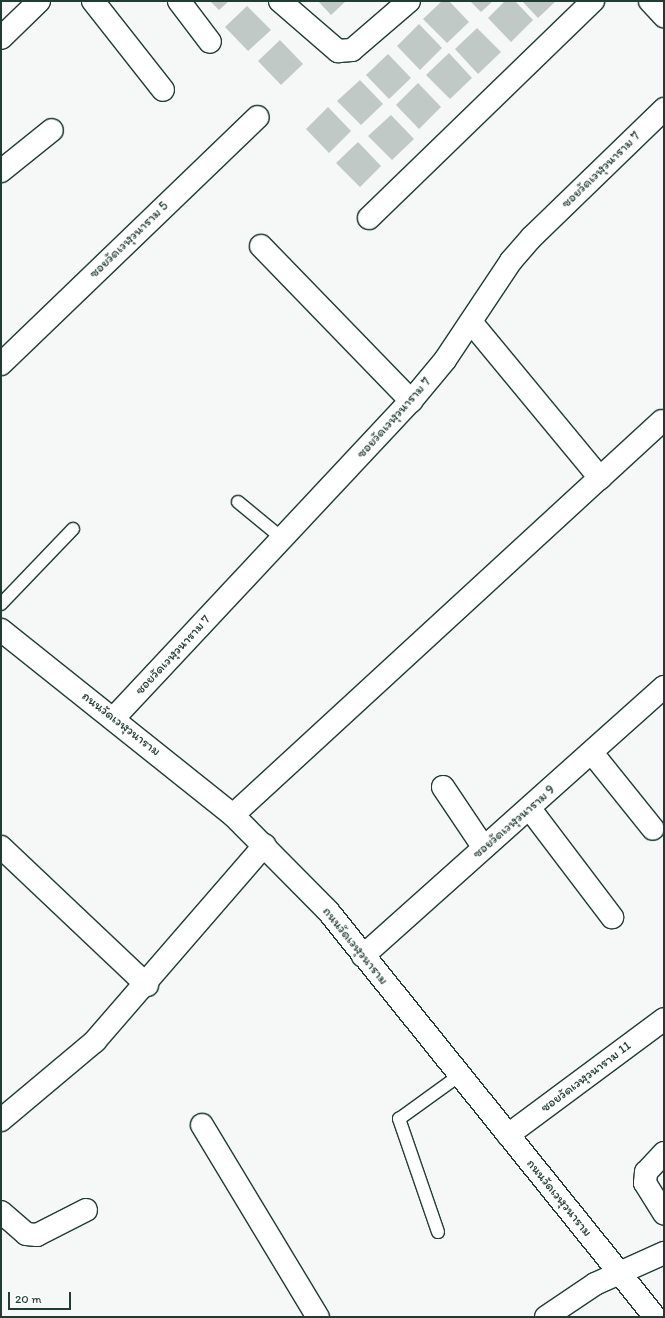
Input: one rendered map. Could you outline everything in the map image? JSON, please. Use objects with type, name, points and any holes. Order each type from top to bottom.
[{"type":"street","points":[[93,1],[163,90]]},
{"type":"street","points":[[179,1],[210,42]]},
{"type":"street","points":[[280,1],[338,52],[352,50],[409,1]]},
{"type":"street","points":[[369,218],[593,1]]},
{"type":"street","points":[[650,1],[664,16]]},
{"type":"street","points":[[1,38],[28,5]]},
{"type":"street","name":"ซอยวัดเวฬุวนาราม 7","points":[[113,719],[411,401],[471,322],[523,247],[664,109]]},
{"type":"street","name":"ซอยวัดเวฬุวนาราม 5","points":[[1,364],[258,117]]},
{"type":"street","points":[[1,171],[52,130]]},
{"type":"street","points":[[261,246],[411,401]]},
{"type":"street","points":[[471,322],[600,478]]},
{"type":"street","points":[[233,815],[662,421]]},
{"type":"street","name":"ถนนวัดเวฬุวนาราม","points":[[1,630],[233,815],[265,845],[328,911],[655,1317]]},
{"type":"street","name":"ซอยวัดเวฬุวนาราม 9","points":[[363,956],[530,809],[664,687]]},
{"type":"street","points":[[592,753],[653,829]]},
{"type":"street","points":[[443,787],[484,848]]},
{"type":"street","points":[[530,809],[612,917]]},
{"type":"street","points":[[1,1120],[95,1040],[147,985],[265,845]]},
{"type":"street","points":[[1,847],[147,985]]},
{"type":"street","name":"ซอยวัดเวฬุวนาราม 11","points":[[508,1135],[664,1020]]},
{"type":"street","points":[[202,1125],[318,1317]]},
{"type":"street","points":[[664,1153],[646,1172],[646,1183],[664,1214]]},
{"type":"street","points":[[1,1212],[26,1234],[37,1235],[86,1210]]},
{"type":"street","points":[[546,1317],[618,1272],[664,1253]]},
{"type":"lane","points":[[238,502],[283,539]]},
{"type":"lane","points":[[1,604],[73,529]]},
{"type":"lane","points":[[438,1232],[399,1119],[460,1075]]},
{"type":"building","points":[[210,1],[229,1],[219,10]]},
{"type":"building","points":[[318,1],[346,1],[331,15]]},
{"type":"building","points":[[442,1],[449,1],[469,22],[447,43],[423,19]]},
{"type":"building","points":[[470,1],[493,1],[481,12]]},
{"type":"building","points":[[505,1],[515,1],[533,20],[511,42],[488,18]]},
{"type":"building","points":[[522,1],[556,1],[538,18]]},
{"type":"building","points":[[247,6],[271,30],[248,51],[225,27]]},
{"type":"building","points":[[419,24],[442,48],[420,70],[397,46]]},
{"type":"building","points":[[477,28],[501,52],[478,74],[455,49]]},
{"type":"building","points":[[280,40],[303,64],[281,85],[258,61]]},
{"type":"building","points":[[449,53],[472,78],[450,99],[426,75]]},
{"type":"building","points":[[388,54],[411,78],[389,99],[366,75]]},
{"type":"building","points":[[360,80],[383,104],[361,125],[337,101]]},
{"type":"building","points":[[418,83],[441,107],[419,129],[396,105]]},
{"type":"building","points":[[328,107],[351,131],[329,153],[306,129]]},
{"type":"building","points":[[391,115],[414,139],[392,160],[368,136]]},
{"type":"building","points":[[358,142],[381,166],[360,187],[336,163]]}]
